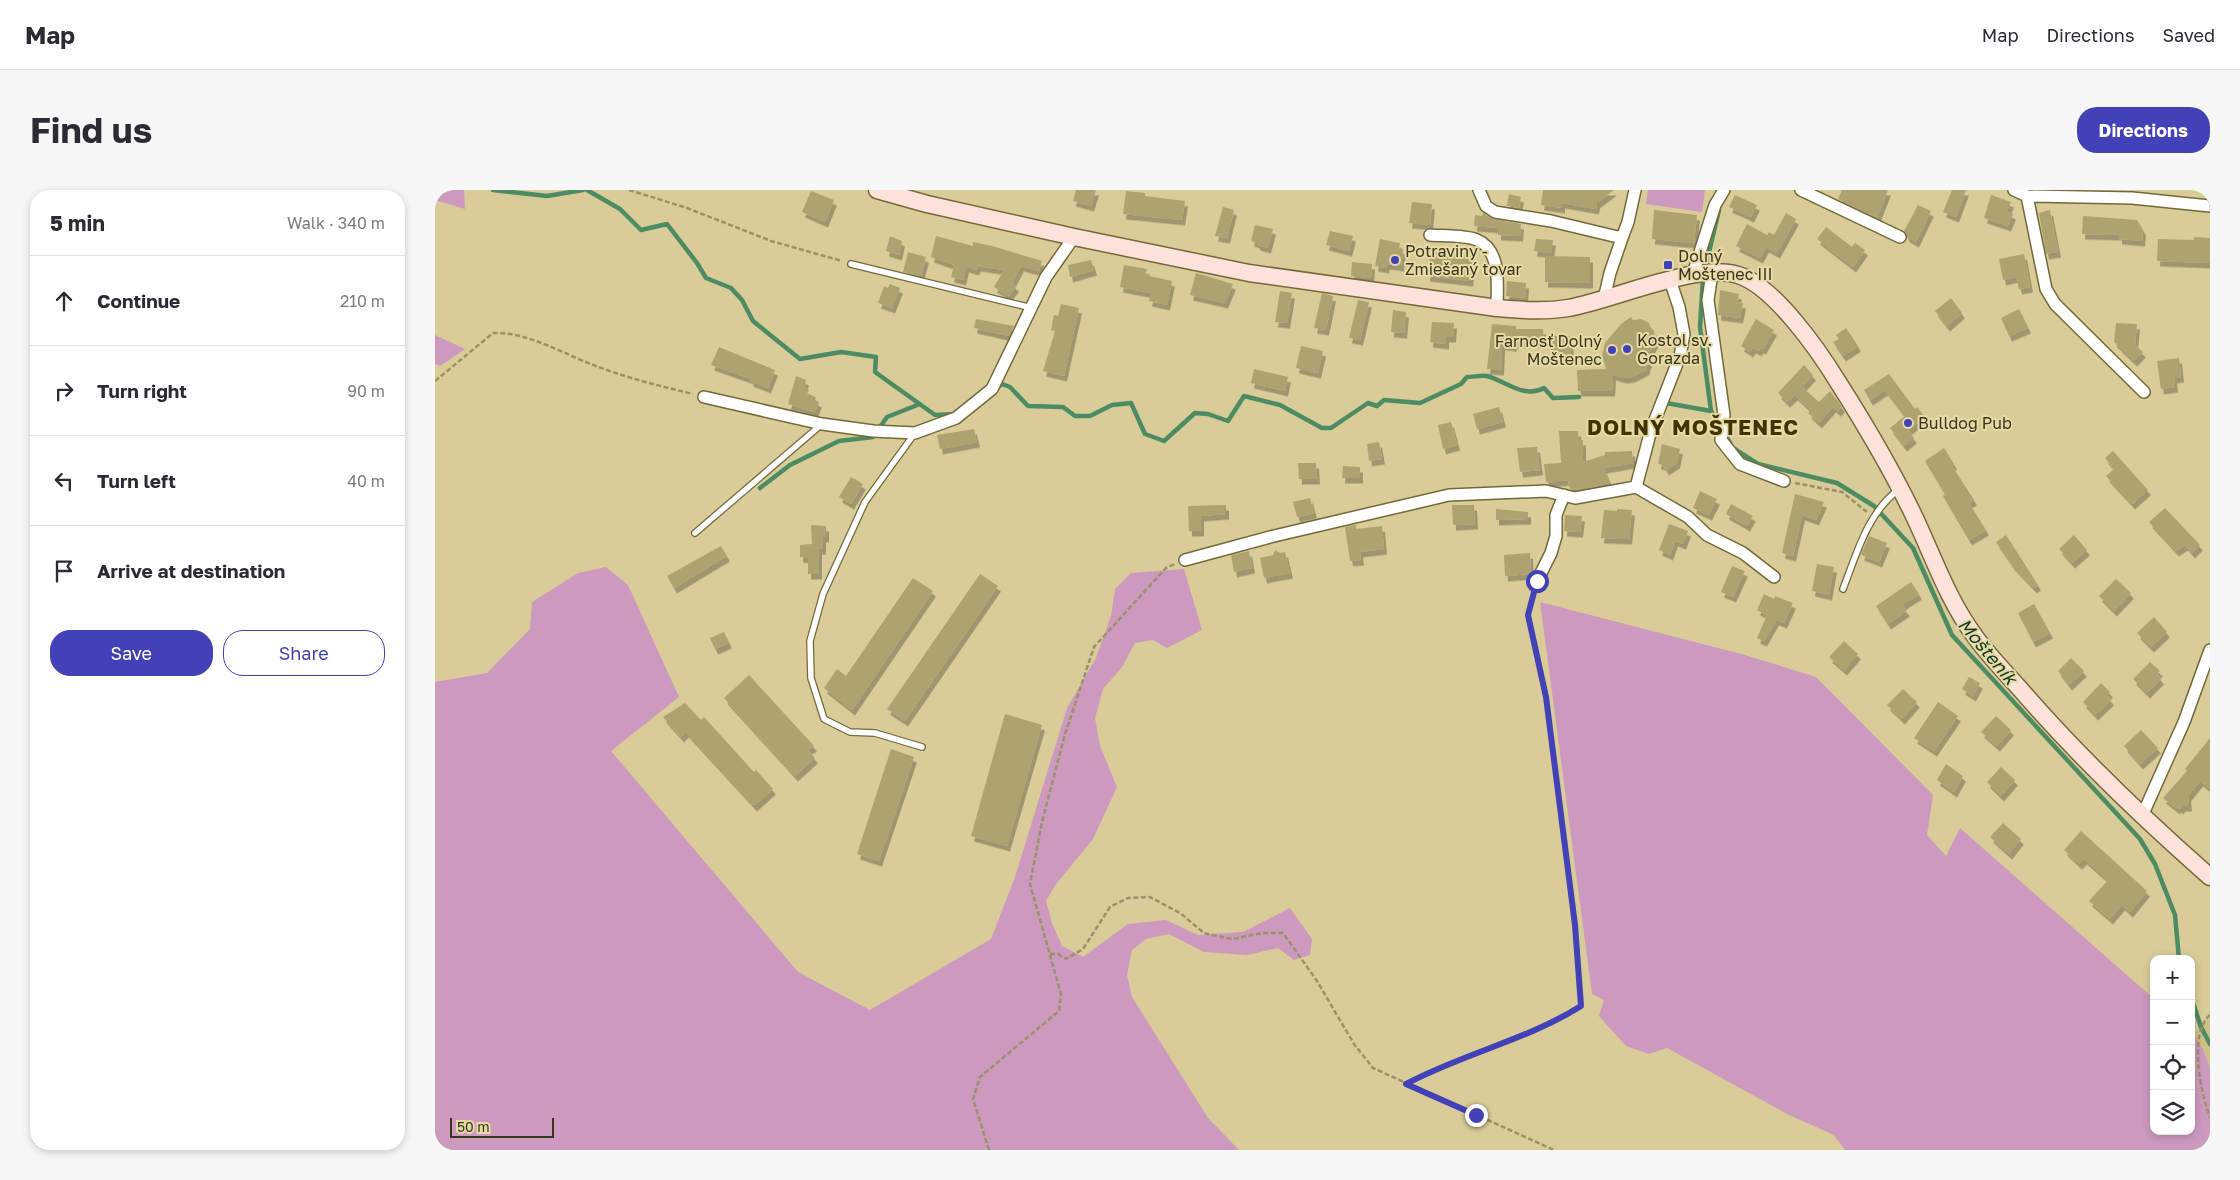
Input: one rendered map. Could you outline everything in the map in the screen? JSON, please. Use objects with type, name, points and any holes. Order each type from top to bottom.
[{"type":"street","points":[[877,190],[927,204],[1249,273],[1497,308],[1549,310],[1567,308],[1604,300],[1670,280],[1701,274],[1737,275],[1754,283],[1771,297],[1812,342],[1835,376],[1867,428],[1900,488],[1950,595],[1973,635],[2066,742],[2142,816],[2210,877]]},
{"type":"street","points":[[1479,190],[1486,206],[1495,212],[1551,220],[1621,238]]},
{"type":"street","points":[[1604,300],[1610,273],[1628,222],[1635,190]]},
{"type":"street","points":[[1801,190],[1900,237]]},
{"type":"street","points":[[2014,190],[2027,196],[2132,198],[2210,206]]},
{"type":"street","points":[[1723,192],[1715,205],[1701,274],[1708,300],[1724,414],[1721,440],[1740,464],[1784,481]]},
{"type":"street","points":[[2027,196],[2046,289],[2055,304],[2144,392]]},
{"type":"street","points":[[1430,235],[1477,239],[1487,246],[1497,268],[1497,308]]},
{"type":"street","points":[[704,397],[823,424],[877,431],[915,433],[956,418],[995,385],[1046,277],[1075,237]]},
{"type":"street","points":[[1636,487],[1651,430],[1680,356],[1684,334],[1679,307],[1670,280]]},
{"type":"street","points":[[1185,560],[1274,536],[1449,495],[1546,491],[1575,498],[1636,487],[1688,517],[1707,535],[1743,553],[1774,577]]},
{"type":"street","points":[[1537,581],[1551,553],[1556,536],[1556,516],[1564,495]]},
{"type":"street","points":[[2142,816],[2184,722],[2210,650]]},
{"type":"lane","points":[[851,264],[1032,308]]},
{"type":"lane","points":[[695,533],[823,424]]},
{"type":"lane","points":[[915,433],[865,502],[823,594],[810,641],[811,678],[824,718],[850,732],[875,733],[921,747]]},
{"type":"lane","points":[[1843,589],[1873,518],[1885,500],[1900,488]]},
{"type":"path","points":[[629,190],[687,208],[771,241],[851,264]]},
{"type":"path","points":[[435,381],[487,338],[493,334],[501,333],[531,340],[628,378],[704,397]]},
{"type":"path","points":[[1784,481],[1842,492],[1873,518]]},
{"type":"path","points":[[989,1150],[973,1099],[980,1077],[1059,1011],[1061,994],[1030,884],[1065,734],[1095,646],[1166,568],[1185,560]]},
{"type":"path","points":[[1406,1084],[1427,1073],[1557,1020],[1581,1006],[1575,925],[1546,697],[1528,615],[1537,581]]},
{"type":"path","points":[[1050,954],[1058,954],[1066,959],[1083,949],[1110,907],[1128,898],[1150,897],[1180,913],[1204,933],[1233,939],[1263,933],[1283,934],[1317,981],[1355,1044],[1373,1068],[1554,1150]]},
{"type":"path","points":[[2210,1015],[2203,1022],[2198,1037],[2199,1076],[2210,1118]]},
{"type":"shaded area","points":[[435,190],[464,190],[465,209],[435,200]]},
{"type":"shaded area","points":[[1648,190],[1705,190],[1702,212],[1646,204]]},
{"type":"shaded area","points":[[435,335],[465,349],[440,366],[435,364]]},
{"type":"shaded area","points":[[606,567],[628,585],[679,697],[611,751],[798,972],[870,1010],[991,939],[1015,877],[1067,708],[1096,658],[1111,616],[1115,589],[1131,573],[1184,569],[1202,630],[1167,648],[1153,640],[1135,643],[1122,667],[1103,689],[1095,718],[1100,746],[1117,787],[1093,839],[1056,884],[1046,901],[1052,923],[1062,946],[1083,957],[1128,924],[1166,920],[1198,935],[1243,932],[1290,908],[1312,939],[1310,955],[1294,960],[1278,948],[1247,955],[1204,952],[1169,934],[1146,939],[1132,950],[1127,975],[1132,997],[1208,1118],[1239,1150],[435,1150],[435,682],[487,673],[530,629],[532,602],[578,573]]},
{"type":"shaded area","points":[[1540,602],[1745,655],[1816,677],[1933,795],[1927,835],[1946,856],[1960,828],[2150,995],[2150,1135],[2195,1135],[2195,1036],[2204,1051],[2210,1068],[2210,1150],[1845,1150],[1834,1135],[1789,1115],[1667,1048],[1649,1054],[1626,1046],[1599,1016],[1604,1000],[1592,994]]},
{"type":"shaded area","points":[[2210,1019],[2210,1068],[2204,1051],[2195,1036],[2195,1031]]},
{"type":"building","points":[[1076,190],[1096,190],[1091,206],[1073,201]]},
{"type":"building","points":[[1543,190],[1614,190],[1597,203],[1596,209],[1562,203],[1562,208],[1541,205]]},
{"type":"building","points":[[1842,190],[1888,190],[1877,218],[1838,199]]},
{"type":"building","points":[[1952,190],[1966,190],[1956,217],[1943,212]]},
{"type":"building","points":[[811,191],[834,200],[825,222],[802,212]]},
{"type":"building","points":[[1126,191],[1145,193],[1145,196],[1185,201],[1182,220],[1123,214]]},
{"type":"building","points":[[1509,194],[1521,197],[1519,208],[1507,206]]},
{"type":"building","points":[[1735,195],[1757,205],[1751,217],[1729,207]]},
{"type":"building","points":[[1991,195],[2011,202],[2007,211],[2013,214],[2008,226],[1984,218]]},
{"type":"building","points":[[1412,202],[1432,204],[1430,225],[1409,223]]},
{"type":"building","points":[[1918,205],[1931,211],[1916,242],[1907,237],[1904,231]]},
{"type":"building","points":[[1223,207],[1234,210],[1227,238],[1215,236]]},
{"type":"building","points":[[1654,210],[1697,215],[1694,243],[1652,239]]},
{"type":"building","points":[[2050,210],[2058,252],[2046,254],[2039,213]]},
{"type":"building","points":[[1483,213],[1493,219],[1521,224],[1520,236],[1498,235],[1498,228],[1474,226],[1475,215],[1482,216]]},
{"type":"building","points":[[1786,213],[1796,219],[1777,253],[1766,247],[1760,258],[1736,246],[1747,224],[1767,235],[1769,232],[1774,235]]},
{"type":"building","points":[[2083,216],[2137,220],[2143,230],[2142,241],[2119,239],[2119,235],[2082,234]]},
{"type":"building","points":[[1255,225],[1273,229],[1268,248],[1251,241]]},
{"type":"building","points":[[1826,227],[1852,247],[1855,243],[1865,250],[1853,267],[1817,239]]},
{"type":"building","points":[[1330,231],[1353,236],[1349,251],[1326,245]]},
{"type":"building","points":[[890,236],[902,241],[899,255],[886,251]]},
{"type":"building","points":[[936,236],[973,246],[973,242],[992,246],[1042,261],[1039,271],[1021,266],[1012,283],[1016,286],[1009,296],[994,287],[1004,270],[978,266],[976,270],[966,267],[963,280],[951,277],[954,265],[931,257]]},
{"type":"building","points":[[2194,237],[2210,238],[2210,263],[2157,261],[2158,239],[2194,240]]},
{"type":"building","points":[[1380,239],[1400,243],[1399,248],[1403,249],[1401,266],[1387,264],[1386,268],[1375,266]]},
{"type":"building","points":[[1536,239],[1553,240],[1551,253],[1534,251]]},
{"type":"building","points":[[1431,251],[1473,256],[1470,281],[1427,276]]},
{"type":"building","points":[[908,252],[926,257],[921,276],[903,272]]},
{"type":"building","points":[[2024,254],[2030,287],[2019,289],[2016,277],[2003,280],[1999,259]]},
{"type":"building","points":[[1545,256],[1590,257],[1590,283],[1545,282]]},
{"type":"building","points":[[1091,260],[1094,270],[1070,277],[1068,265]]},
{"type":"building","points":[[1352,262],[1372,264],[1371,278],[1351,276]]},
{"type":"building","points":[[1124,265],[1147,269],[1145,275],[1172,281],[1167,305],[1149,301],[1151,293],[1120,287]]},
{"type":"building","points":[[1196,273],[1233,284],[1225,303],[1190,295]]},
{"type":"building","points":[[1507,281],[1526,283],[1525,298],[1506,296]]},
{"type":"building","points":[[890,284],[900,288],[892,308],[878,303],[884,286],[888,288]]},
{"type":"building","points":[[1720,290],[1739,294],[1737,302],[1743,303],[1740,318],[1718,315]]},
{"type":"building","points":[[1280,291],[1292,293],[1287,323],[1275,322]]},
{"type":"building","points":[[1322,293],[1333,296],[1326,330],[1314,328]]},
{"type":"building","points":[[1951,298],[1962,313],[1947,326],[1935,311]]},
{"type":"building","points":[[1358,300],[1369,302],[1360,340],[1349,338]]},
{"type":"building","points":[[1061,304],[1079,308],[1064,376],[1043,371],[1055,331],[1051,330],[1054,315],[1058,316]]},
{"type":"building","points":[[2019,309],[2028,328],[2009,336],[2001,318]]},
{"type":"building","points":[[1393,310],[1406,312],[1404,333],[1391,332]]},
{"type":"building","name":"Kostol sv. Gorazda","points":[[1631,317],[1633,320],[1641,319],[1649,323],[1652,331],[1654,330],[1655,342],[1647,358],[1649,361],[1646,370],[1632,377],[1624,378],[1613,375],[1612,391],[1578,391],[1577,370],[1606,369],[1602,356],[1605,343],[1621,324]]},
{"type":"building","points":[[976,319],[1014,326],[1009,336],[974,328]]},
{"type":"building","points":[[1756,319],[1774,330],[1763,349],[1760,348],[1759,351],[1753,348],[1750,352],[1741,346]]},
{"type":"building","points":[[1432,322],[1454,323],[1453,337],[1446,337],[1446,344],[1430,342]]},
{"type":"building","points":[[2116,323],[2137,324],[2135,345],[2143,352],[2134,361],[2114,342]]},
{"type":"building","points":[[1492,324],[1516,326],[1516,329],[1543,329],[1544,342],[1514,343],[1514,346],[1502,345],[1501,370],[1487,369]]},
{"type":"building","points":[[1846,328],[1858,346],[1843,356],[1833,342],[1839,339],[1836,335]]},
{"type":"building","points":[[1551,336],[1570,336],[1571,358],[1551,359]]},
{"type":"building","points":[[1301,346],[1323,351],[1318,373],[1296,368]]},
{"type":"building","points":[[719,347],[775,370],[768,388],[750,381],[751,379],[711,365]]},
{"type":"building","points":[[2179,358],[2181,377],[2174,378],[2175,387],[2161,389],[2157,361]]},
{"type":"building","points":[[1804,365],[1813,375],[1802,387],[1819,402],[1830,391],[1842,407],[1838,411],[1833,407],[1819,423],[1808,413],[1811,410],[1795,395],[1787,402],[1778,393]]},
{"type":"building","points":[[1254,369],[1288,377],[1285,391],[1251,383]]},
{"type":"building","points":[[1889,374],[1915,409],[1917,407],[1925,417],[1908,430],[1914,438],[1904,446],[1890,428],[1905,416],[1885,390],[1870,400],[1864,390]]},
{"type":"building","points":[[796,376],[806,380],[804,388],[809,390],[807,394],[816,397],[815,400],[819,402],[815,412],[788,404]]},
{"type":"building","points":[[1499,407],[1503,422],[1477,429],[1473,414]]},
{"type":"building","points":[[1451,422],[1457,445],[1443,449],[1438,425]]},
{"type":"building","points":[[974,429],[977,442],[940,449],[937,435]]},
{"type":"building","points":[[1559,431],[1578,431],[1579,440],[1583,440],[1583,462],[1605,455],[1605,452],[1632,451],[1633,463],[1604,468],[1609,482],[1594,487],[1575,490],[1570,489],[1568,480],[1546,482],[1544,464],[1561,463]]},
{"type":"building","points":[[1379,442],[1382,459],[1369,461],[1367,444]]},
{"type":"building","points":[[1662,444],[1680,449],[1677,463],[1666,470],[1663,465],[1658,464]]},
{"type":"building","points":[[1537,447],[1540,470],[1520,472],[1517,448]]},
{"type":"building","points":[[1944,448],[1954,464],[1952,466],[1974,500],[1969,503],[1986,530],[1969,540],[1925,461]]},
{"type":"building","points":[[2113,451],[2148,490],[2132,504],[2106,476],[2114,469],[2105,458]]},
{"type":"building","points":[[1298,463],[1316,463],[1317,479],[1299,479]]},
{"type":"building","points":[[1343,466],[1360,467],[1360,478],[1342,478]]},
{"type":"building","points":[[851,477],[863,484],[851,504],[839,497]]},
{"type":"building","points":[[1700,491],[1717,499],[1709,515],[1693,508]]},
{"type":"building","points":[[1795,494],[1824,502],[1816,520],[1802,515],[1793,556],[1782,553]]},
{"type":"building","points":[[1310,498],[1314,513],[1297,517],[1293,502]]},
{"type":"building","points":[[1731,504],[1753,516],[1747,526],[1726,514]]},
{"type":"building","points":[[1226,505],[1226,514],[1201,516],[1201,531],[1189,531],[1188,506]]},
{"type":"building","points":[[1452,505],[1474,505],[1475,524],[1453,525]]},
{"type":"building","points":[[2165,508],[2200,545],[2192,553],[2185,545],[2176,551],[2149,522]]},
{"type":"building","points":[[1496,509],[1528,512],[1528,519],[1496,520]]},
{"type":"building","points":[[1617,509],[1632,510],[1629,539],[1601,538],[1604,510],[1617,511]]},
{"type":"building","points":[[1565,515],[1582,516],[1580,532],[1564,531]]},
{"type":"building","points":[[1669,524],[1688,531],[1683,544],[1675,541],[1670,555],[1659,550]]},
{"type":"building","points":[[811,525],[826,526],[826,537],[823,537],[823,549],[819,549],[819,574],[808,574],[808,558],[800,557],[800,545],[812,544]]},
{"type":"building","points":[[1356,525],[1356,529],[1382,526],[1384,549],[1360,552],[1361,560],[1350,561],[1345,527]]},
{"type":"building","points":[[2006,535],[2038,585],[2034,588],[2012,565],[1996,542]]},
{"type":"building","points":[[2074,535],[2087,550],[2072,563],[2059,549]]},
{"type":"building","points":[[1869,536],[1887,543],[1879,562],[1861,555]]},
{"type":"building","points":[[721,546],[727,556],[674,588],[667,576]]},
{"type":"building","points":[[1275,550],[1280,553],[1285,552],[1290,573],[1264,578],[1260,558],[1273,555]]},
{"type":"building","points":[[1249,551],[1252,568],[1234,572],[1231,555]]},
{"type":"building","points":[[1530,553],[1531,574],[1505,576],[1504,555]]},
{"type":"building","points":[[1817,564],[1834,567],[1829,595],[1812,591]]},
{"type":"building","points":[[1732,566],[1745,571],[1733,597],[1721,592]]},
{"type":"building","points":[[980,574],[998,586],[905,721],[887,709]]},
{"type":"building","points":[[913,578],[933,591],[852,710],[824,688],[837,669],[846,676]]},
{"type":"building","points":[[2116,579],[2131,593],[2114,611],[2099,596]]},
{"type":"building","points":[[1911,582],[1919,594],[1902,605],[1907,611],[1888,624],[1876,606]]},
{"type":"building","points":[[1764,594],[1774,599],[1775,596],[1793,603],[1784,623],[1776,620],[1764,641],[1757,638],[1767,615],[1757,610]]},
{"type":"building","points":[[2034,604],[2050,633],[2033,642],[2018,613]]},
{"type":"building","points":[[2154,617],[2167,632],[2151,647],[2137,633]]},
{"type":"building","points":[[724,632],[729,643],[715,649],[710,638]]},
{"type":"building","points":[[1844,641],[1858,654],[1844,670],[1829,657]]},
{"type":"building","points":[[2071,658],[2084,671],[2069,685],[2058,671]]},
{"type":"building","points":[[2150,662],[2160,671],[2157,674],[2161,679],[2147,693],[2133,679]]},
{"type":"building","points":[[749,675],[814,746],[808,750],[815,758],[795,776],[724,698]]},
{"type":"building","points":[[1969,677],[1980,683],[1973,696],[1962,689]]},
{"type":"building","points":[[2101,683],[2110,692],[2107,695],[2111,700],[2095,715],[2083,702]]},
{"type":"building","points":[[1903,689],[1917,702],[1902,719],[1887,705]]},
{"type":"building","points":[[1938,702],[1958,716],[1934,751],[1914,738]]},
{"type":"building","points":[[685,703],[701,720],[704,717],[754,772],[756,770],[773,789],[754,806],[686,732],[681,737],[663,717]]},
{"type":"building","points":[[1005,714],[1042,725],[1007,846],[971,836]]},
{"type":"building","points":[[1996,716],[2011,730],[1997,746],[1981,732]]},
{"type":"building","points":[[2141,730],[2158,748],[2140,764],[2124,746]]},
{"type":"building","points":[[2210,738],[2210,789],[2200,781],[2188,796],[2189,806],[2183,806],[2180,809],[2178,807],[2177,809],[2163,798],[2187,771],[2185,769]]},
{"type":"building","points":[[891,749],[914,757],[879,861],[857,854]]},
{"type":"building","points":[[1946,764],[1963,776],[1954,792],[1937,780]]},
{"type":"building","points":[[2001,767],[2015,780],[2001,796],[1987,782]]},
{"type":"building","points":[[2003,823],[2021,839],[2009,854],[1990,837]]},
{"type":"building","points":[[2081,831],[2147,891],[2130,912],[2122,905],[2110,919],[2089,901],[2108,880],[2084,859],[2079,864],[2064,850]]},
{"type":"waterway","name":"Mošteník","points":[[493,190],[547,196],[583,190]]},
{"type":"waterway","name":"Mošteník","points":[[587,190],[620,209],[641,230],[667,224],[706,278],[731,288],[742,300],[753,321],[800,359],[841,352],[876,357],[875,372],[935,415],[956,414]]},
{"type":"waterway","points":[[1705,269],[1719,210],[1718,204]]},
{"type":"waterway","points":[[1703,277],[1700,327],[1711,411]]},
{"type":"waterway","name":"Mošteník","points":[[997,388],[1002,384],[1010,387],[1028,406],[1063,407],[1075,416],[1090,416],[1112,405],[1131,403],[1145,434],[1164,441],[1195,413],[1208,414],[1228,421],[1244,396],[1280,405],[1322,428],[1331,428],[1368,403],[1377,406],[1384,400],[1420,403],[1461,384],[1467,377],[1487,376],[1522,390],[1537,391],[1544,388],[1553,398],[1579,397]]},
{"type":"waterway","name":"Mošteník","points":[[1666,403],[1711,411],[1721,427]]},
{"type":"waterway","points":[[760,488],[790,465],[839,441],[873,437],[887,417],[920,404]]},
{"type":"waterway","name":"Mošteník","points":[[1725,434],[1733,448],[1758,464],[1837,483],[1874,506],[1913,548],[1952,635],[2140,839],[2155,864],[2175,915],[2179,955]]},
{"type":"waterway","name":"Mošteník","points":[[2192,1000],[2201,1027],[2210,1044]]},
{"type":"place","name":"Potraviny - Zmiešaný tovar","points":[[1395,260]]},
{"type":"place","name":"Dolný Moštenec III","points":[[1668,265]]},
{"type":"place","name":"Kostol sv. Gorazda","points":[[1627,349]]},
{"type":"place","name":"Farnosť Dolný Moštenec","points":[[1612,350]]},
{"type":"place","name":"Bulldog Pub","points":[[1908,423]]},
{"type":"district","name":"DOLNÝ MOŠTENEC","points":[[1693,427]]},
{"type":"route","points":[[1476,1115],[1406,1084],[1427,1073],[1557,1020],[1581,1006],[1575,925],[1546,697],[1528,615],[1537,581]]}]
